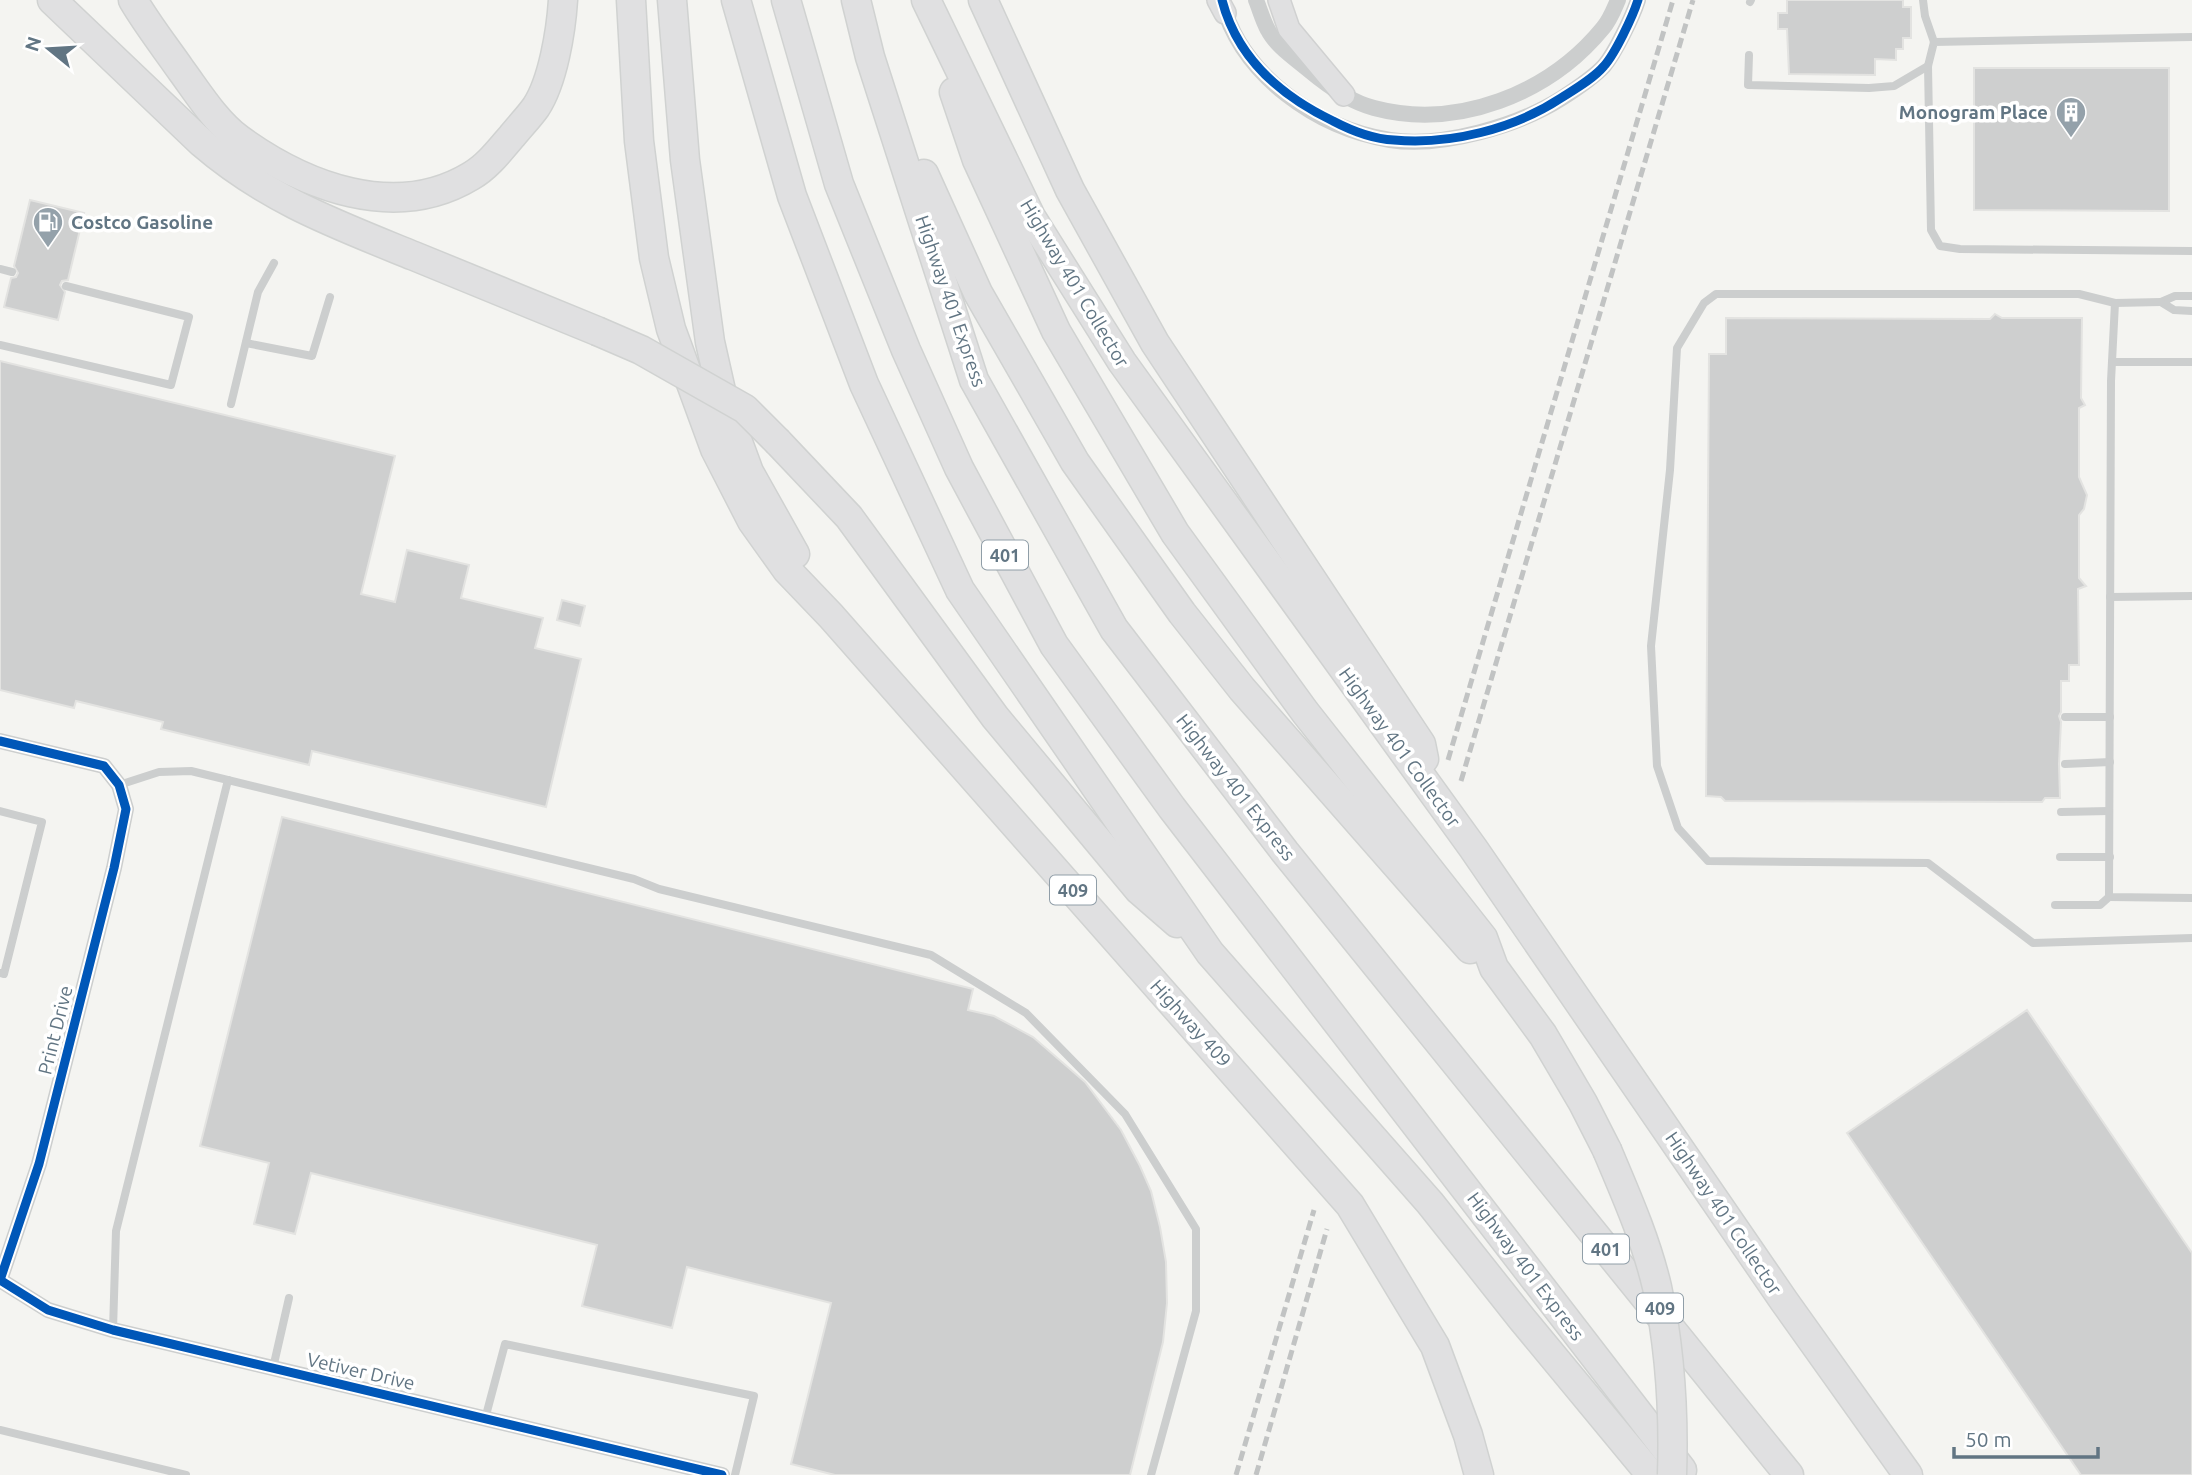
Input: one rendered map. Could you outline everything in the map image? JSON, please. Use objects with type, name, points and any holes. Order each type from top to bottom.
[{"type":"highway","points":[[52,0],[202,143],[226,164],[261,188],[342,227],[641,351],[746,409],[849,517],[995,717],[1139,890],[1210,953]]},
{"type":"highway","points":[[137,5],[208,106],[236,137],[311,180],[349,193],[397,198],[440,191],[472,176],[498,153],[537,106],[555,59],[563,0]]},
{"type":"highway","points":[[631,0],[639,141],[654,258],[671,329],[715,449],[752,521],[787,570],[831,616]]},
{"type":"highway","points":[[672,0],[685,160],[709,342],[724,404],[749,472],[831,616]]},
{"type":"highway","points":[[736,0],[792,196],[864,384],[960,590],[1210,953],[1430,1203],[1651,1475]]},
{"type":"highway","name":"Highway 401 Express","points":[[786,0],[839,184],[906,350],[959,468],[1054,645],[1172,808],[1686,1475]]},
{"type":"highway","name":"Highway 401 Express","points":[[856,0],[870,57],[974,380],[1114,629],[1285,852],[1789,1475]]},
{"type":"highway","points":[[925,0],[977,160],[1063,343],[1175,533],[1305,712],[1483,938],[1494,968]]},
{"type":"highway","name":"Highway 401 Collector","points":[[925,0],[1031,217],[1122,362],[1433,792],[1784,1301],[1908,1475]]},
{"type":"highway","points":[[983,0],[1070,190],[1155,343],[1421,744],[1433,792]]},
{"type":"highway","points":[[870,57],[978,293],[1075,462],[1182,612],[1242,689],[1471,951],[1494,968]]},
{"type":"highway","name":"Highway 409","points":[[831,616],[1350,1205],[1435,1346],[1468,1435],[1479,1475]]},
{"type":"highway","name":"409","points":[[1494,968],[1543,1035],[1583,1103],[1607,1150],[1633,1212],[1656,1286],[1668,1354],[1673,1436],[1672,1475]]},
{"type":"main road","points":[[1279,0],[1289,29],[1344,95]]},
{"type":"street","points":[[1256,0],[1269,32],[1317,76],[1344,95],[1372,108],[1434,114],[1460,112],[1520,94],[1570,60],[1605,27],[1618,0]]},
{"type":"street","points":[[1222,4],[1242,46],[1267,79],[1294,100],[1356,132],[1392,140],[1427,140],[1503,126],[1539,112],[1578,87],[1605,65],[1638,0]]},
{"type":"street","points":[[0,741],[104,766],[119,785]]},
{"type":"street","name":"Print Drive","points":[[0,1280],[39,1164],[114,868],[127,809],[119,785]]},
{"type":"street","name":"Vetiver Drive","points":[[0,1280],[48,1310],[113,1331],[722,1475]]},
{"type":"lane","points":[[1923,0],[1925,16],[1934,42],[1928,66],[1931,230],[1940,246],[1960,249],[2192,251]]},
{"type":"lane","points":[[1934,42],[2192,37]]},
{"type":"lane","points":[[1749,55],[1748,85],[1868,88],[1894,86],[1928,66]]},
{"type":"lane","points":[[231,404],[258,292],[274,263]]},
{"type":"lane","points":[[0,270],[12,272]]},
{"type":"lane","points":[[0,345],[171,385],[189,317],[66,286]]},
{"type":"lane","points":[[2192,296],[2175,296],[2161,302],[2115,303],[2079,294],[1716,294],[1704,303],[1677,348],[1670,470],[1651,646],[1657,766],[1678,828],[1708,861],[1928,863],[2034,943],[2192,938]]},
{"type":"lane","points":[[246,343],[312,356],[330,297]]},
{"type":"lane","points":[[2161,302],[2174,310],[2192,311]]},
{"type":"lane","points":[[2055,905],[2101,905],[2109,897],[2112,362],[2115,303]]},
{"type":"lane","points":[[2112,362],[2192,362]]},
{"type":"lane","points":[[2110,597],[2192,596]]},
{"type":"lane","points":[[2065,717],[2110,717]]},
{"type":"lane","points":[[2065,764],[2110,762]]},
{"type":"lane","points":[[119,785],[159,772],[191,771],[634,879],[659,889],[931,955],[1026,1013],[1125,1114],[1196,1229],[1196,1311],[1151,1475]]},
{"type":"lane","points":[[113,1331],[116,1231],[228,780]]},
{"type":"lane","points":[[0,811],[43,822],[4,974],[0,973]]},
{"type":"lane","points":[[2061,812],[2109,811]]},
{"type":"lane","points":[[2060,857],[2110,857]]},
{"type":"lane","points":[[2109,897],[2192,898]]},
{"type":"lane","points":[[272,1368],[289,1298]]},
{"type":"lane","points":[[485,1419],[505,1343],[754,1396],[735,1475]]},
{"type":"lane","points":[[0,1430],[186,1475]]},
{"type":"building","points":[[1787,0],[1903,0],[1903,7],[1911,7],[1911,38],[1903,38],[1903,49],[1896,49],[1896,60],[1875,59],[1875,75],[1789,74],[1787,29],[1778,29],[1778,13],[1787,13]]},
{"type":"building","name":"Monogram Place","points":[[1974,68],[2169,68],[2169,211],[1974,210]]},
{"type":"building","points":[[30,200],[84,213],[68,280],[62,281],[60,285],[65,292],[58,320],[4,307],[11,278],[18,273],[14,266]]},
{"type":"building","points":[[1995,314],[2002,318],[2082,318],[2081,398],[2085,405],[2079,408],[2079,477],[2087,495],[2084,509],[2079,515],[2079,578],[2086,586],[2078,589],[2079,665],[2069,665],[2069,681],[2061,681],[2060,798],[2045,798],[2042,802],[1725,801],[1721,797],[1706,796],[1709,354],[1726,354],[1726,318],[1990,319]]},
{"type":"building","points":[[0,361],[395,456],[361,594],[395,602],[407,550],[469,565],[461,598],[543,618],[535,648],[581,659],[546,807],[312,751],[309,765],[161,729],[163,722],[76,701],[74,708],[0,690]]},
{"type":"building","points":[[562,600],[585,606],[580,626],[557,620]]},
{"type":"building","points":[[282,817],[973,989],[968,1010],[994,1016],[1033,1037],[1085,1082],[1121,1130],[1151,1191],[1166,1262],[1167,1303],[1163,1342],[1130,1475],[835,1475],[791,1464],[831,1303],[687,1267],[672,1328],[582,1306],[597,1245],[311,1173],[295,1234],[254,1224],[269,1163],[200,1146]]},
{"type":"building","points":[[2027,1010],[2192,1253],[2192,1475],[2081,1475],[1847,1133]]},
{"type":"railway","points":[[1448,760],[1673,0]]},
{"type":"railway","points":[[1461,781],[1693,0]]},
{"type":"railway","points":[[1236,1475],[1314,1210]]},
{"type":"railway","points":[[1256,1475],[1327,1229]]},
{"type":"cycle path","points":[[1222,0],[1238,40],[1250,57],[1264,73],[1296,100],[1362,134],[1415,141],[1459,137],[1502,126],[1543,109],[1572,91],[1604,66],[1623,34],[1638,0]]},
{"type":"cycle path","points":[[0,741],[104,766],[119,785],[126,809],[114,868],[39,1164],[0,1280]]},
{"type":"cycle path","points":[[0,1280],[48,1310],[113,1330],[722,1475]]},
{"type":"place","name":"Monogram Place","points":[[2071,139]]},
{"type":"place","name":"Costco Gasoline","points":[[48,249]]}]
